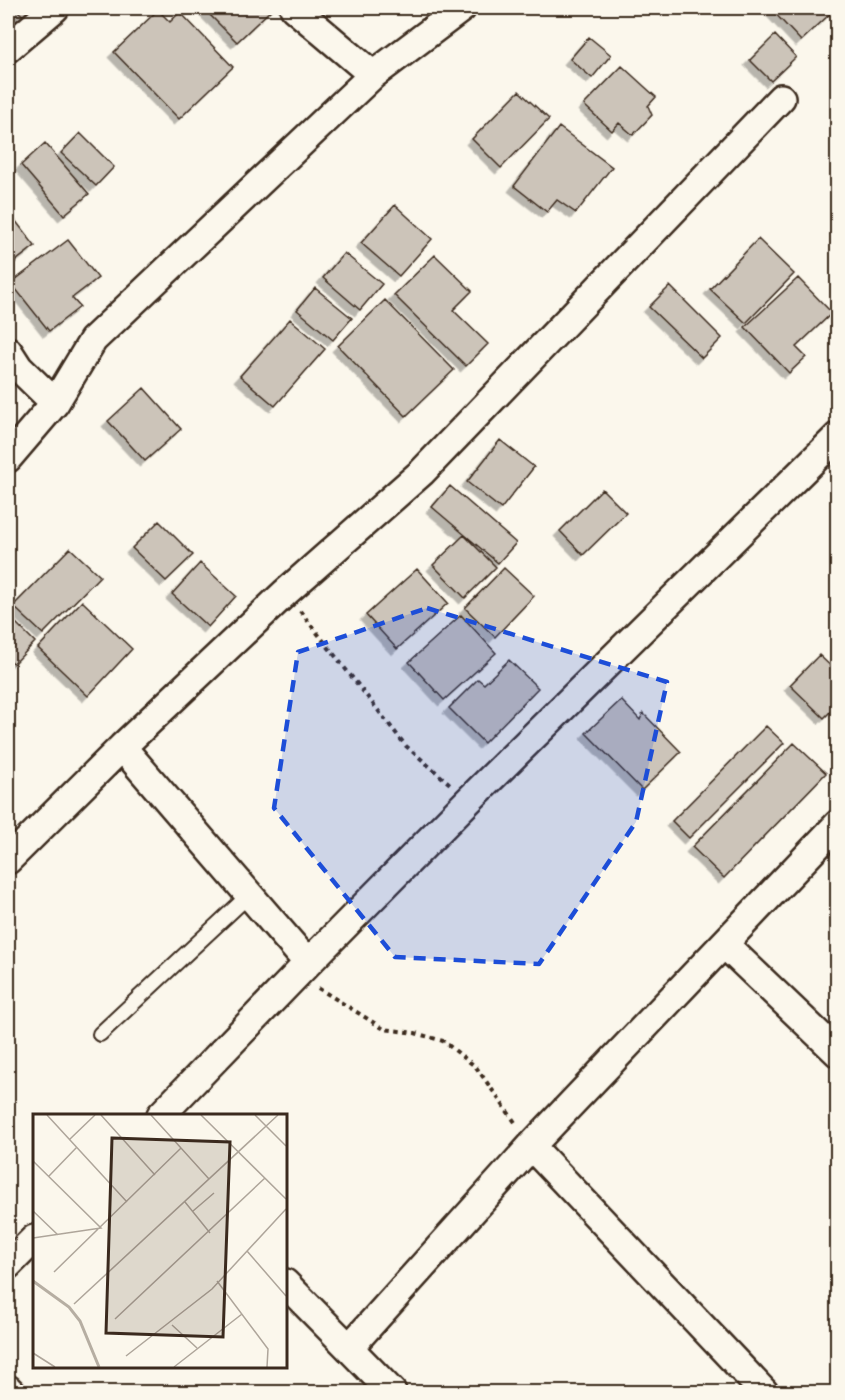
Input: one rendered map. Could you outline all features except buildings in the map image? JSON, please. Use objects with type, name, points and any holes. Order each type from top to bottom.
[{"type":"street","points":[[8,48],[55,8]]},
{"type":"street","points":[[294,8],[373,75]]},
{"type":"street","points":[[8,458],[55,403],[93,340],[373,75],[462,8]]},
{"type":"street","points":[[8,860],[122,747],[286,592],[422,472],[781,98]]},
{"type":"street","points":[[8,351],[20,368],[55,403]]},
{"type":"street","points":[[162,1114],[468,801],[837,436]]},
{"type":"street","points":[[122,747],[249,895],[302,969]]},
{"type":"street","points":[[349,1348],[531,1146],[837,824]]},
{"type":"street","points":[[724,944],[837,1053]]},
{"type":"street","points":[[531,1146],[764,1392]]},
{"type":"street","points":[[8,1265],[33,1240]]},
{"type":"street","points":[[286,1284],[392,1392]]},
{"type":"street","points":[[8,1389],[11,1392]]},
{"type":"lane","points":[[100,1034],[249,895]]},
{"type":"path","points":[[286,592],[333,656],[406,746],[468,801]]},
{"type":"path","points":[[302,969],[384,1029],[415,1033],[443,1041],[476,1067],[531,1146]]},
{"type":"highlighted area","points":[[427,608],[667,682],[636,822],[539,964],[395,957],[274,808],[298,652]]}]
